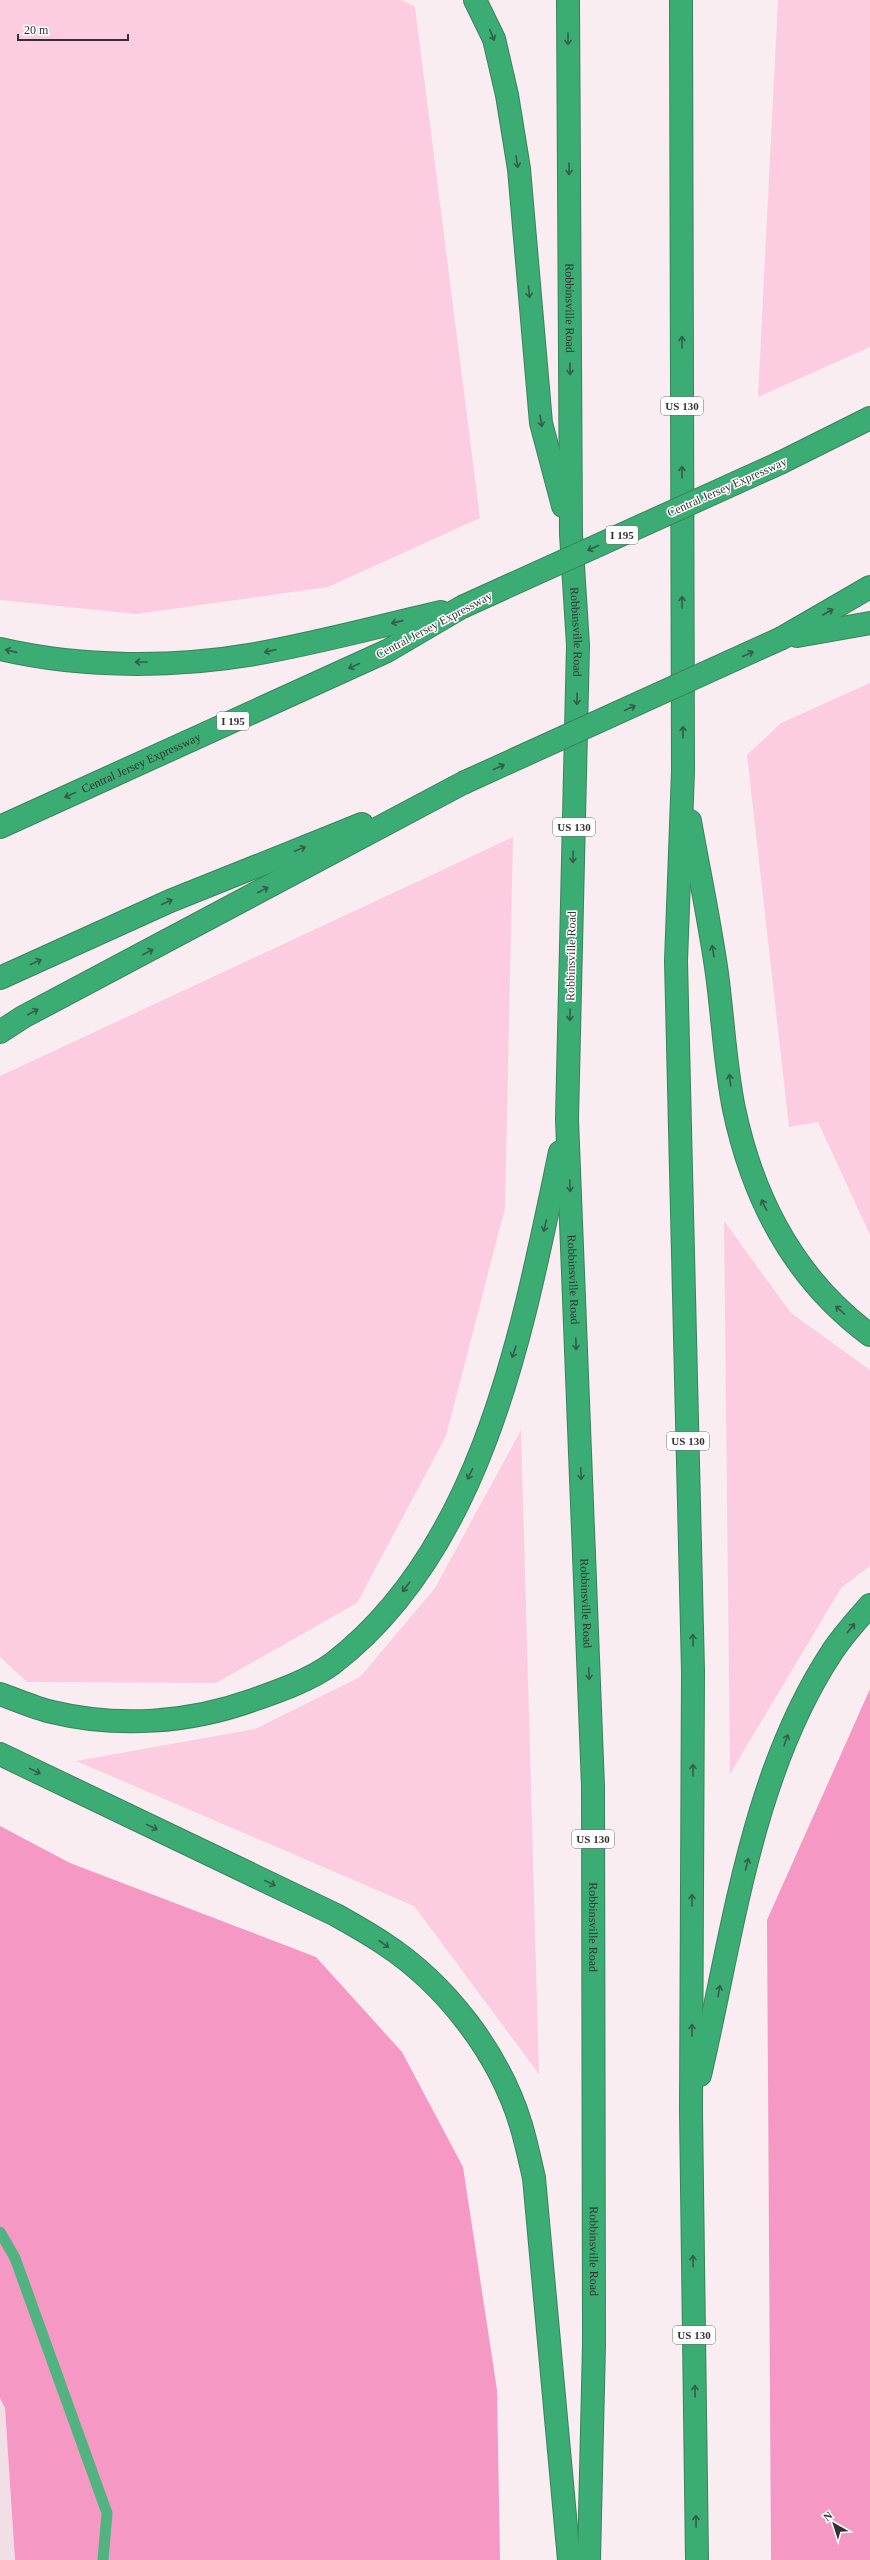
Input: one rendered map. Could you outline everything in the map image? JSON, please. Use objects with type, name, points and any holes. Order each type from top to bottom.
[{"type":"highway","points":[[475,0],[494,39],[507,95],[518,169],[541,423],[571,534]]},
{"type":"highway","name":"Robbinsville Road","points":[[568,0],[571,534],[578,645],[567,1119],[593,1786],[594,2344],[589,2560]]},
{"type":"highway","name":"US 130","points":[[681,0],[682,771],[676,961],[693,1671],[691,2111],[697,2560]]},
{"type":"highway","points":[[682,42],[696,0]]},
{"type":"highway","points":[[782,462],[870,418]]},
{"type":"highway","name":"Central Jersey Expressway","points":[[0,827],[387,651],[462,607],[782,462],[870,427]]},
{"type":"highway","points":[[0,978],[170,901],[463,783],[782,638],[870,587]]},
{"type":"highway","points":[[0,649],[21,654],[95,662],[181,662],[255,654],[462,607]]},
{"type":"highway","points":[[782,638],[870,623]]},
{"type":"highway","points":[[682,771],[717,972],[734,1108],[745,1152],[762,1202],[803,1270],[834,1304],[870,1334]]},
{"type":"highway","points":[[0,1032],[23,1018],[463,783]]},
{"type":"highway","points":[[0,1694],[52,1712],[112,1721],[173,1720],[229,1709],[278,1692],[330,1665],[370,1631],[407,1588],[445,1529],[478,1457],[520,1336],[567,1119]]},
{"type":"highway","points":[[691,2111],[715,2009],[726,1947],[759,1820],[791,1727],[832,1651],[870,1605]]},
{"type":"highway","points":[[0,1754],[336,1915],[384,1943],[423,1975],[465,2020],[499,2072],[520,2124],[534,2178],[569,2560]]},
{"type":"shaded area","points":[[0,0],[402,0],[415,7],[480,518],[328,587],[136,614],[0,600]]},
{"type":"shaded area","points":[[778,0],[870,0],[870,347],[758,397]]},
{"type":"shaded area","points":[[870,683],[870,1235],[818,1122],[789,1127],[747,755],[781,723]]},
{"type":"shaded area","points":[[513,837],[505,1208],[446,1436],[357,1603],[216,1683],[27,1682],[0,1657],[0,1076]]},
{"type":"shaded area","points":[[724,1221],[791,1313],[870,1370],[870,1566],[841,1588],[730,1774]]},
{"type":"shaded area","points":[[521,1430],[539,2074],[414,1906],[76,1761],[255,1729],[360,1677],[435,1588]]},
{"type":"shaded area","points":[[870,1689],[870,2560],[771,2560],[767,1920]]},
{"type":"shaded area","points":[[0,1826],[70,1863],[316,1957],[402,2052],[463,2167],[497,2390],[500,2560],[15,2560],[5,2408],[0,2398]]},
{"type":"shaded area","points":[[0,2398],[5,2408],[15,2560],[0,2560]]},
{"type":"waterway","points":[[0,2232],[15,2258],[107,2513],[103,2560]]}]
